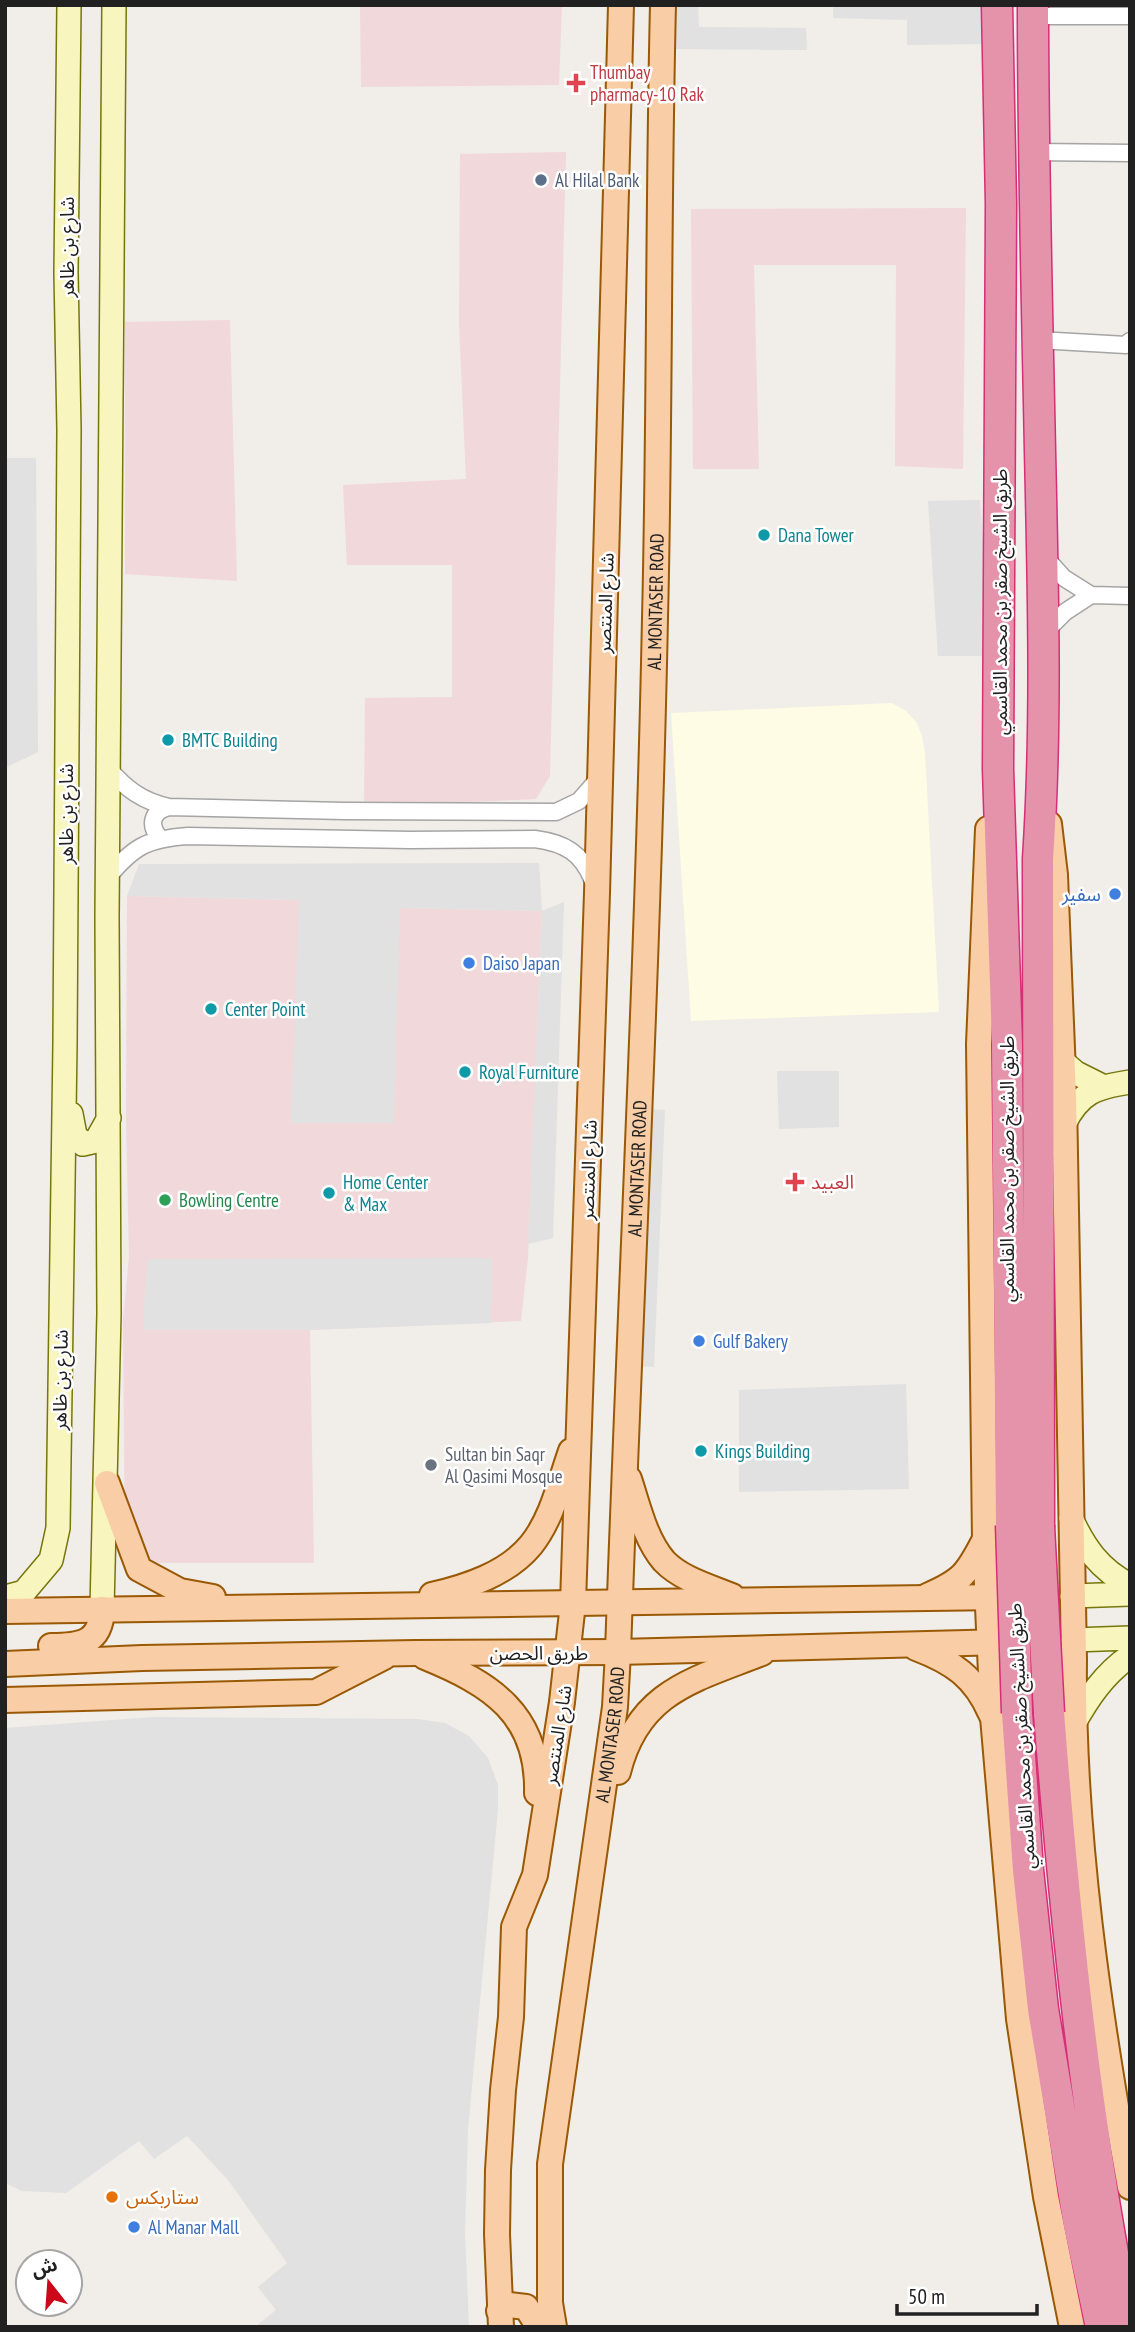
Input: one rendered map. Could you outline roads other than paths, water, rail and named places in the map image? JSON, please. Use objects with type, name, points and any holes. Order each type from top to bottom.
[{"type":"highway","name":"طريق الشيخ صقر بن محمد القاسمي","points":[[997,5],[1001,204],[999,769],[1025,1525],[1061,1719],[1059,1832],[1100,2183],[1127,2327]]},
{"type":"highway","name":"طريق الشيخ صقر بن محمد القاسمي","points":[[1033,11],[1044,770],[1038,859],[1025,1525],[1005,1715],[1028,1870],[1043,2009],[1079,2225],[1101,2327]]},
{"type":"main road","name":"شارع المنتصر","points":[[500,2319],[498,2170],[511,2017],[514,1927],[535,1875],[573,1603],[597,893],[621,5]]},
{"type":"main road","name":"AL MONTASER ROAD","points":[[554,2327],[550,2303],[550,2164],[615,1707],[618,1652],[643,1050],[655,629],[663,5]]},
{"type":"main road","points":[[999,769],[989,817],[979,1044],[985,1541],[990,1642],[1005,1715],[1019,2019],[1046,2197],[1072,2327]]},
{"type":"main road","points":[[1044,770],[1055,876],[1064,1124],[1073,1640],[1061,1719],[1114,2096],[1130,2188]]},
{"type":"main road","points":[[387,1605],[457,1590],[493,1575],[531,1545],[548,1515],[578,1430]]},
{"type":"main road","points":[[625,1466],[649,1538],[664,1561],[690,1579],[743,1601]]},
{"type":"main road","points":[[107,1483],[139,1569],[180,1591],[265,1607]]},
{"type":"main road","points":[[923,1598],[944,1589],[969,1570],[985,1541]]},
{"type":"main road","points":[[5,1611],[1072,1596]]},
{"type":"main road","points":[[5,1647],[82,1644],[94,1636],[101,1624],[102,1609]]},
{"type":"main road","name":"طريق الحصن","points":[[5,1664],[142,1658],[568,1653],[1073,1640]]},
{"type":"main road","points":[[906,1644],[947,1660],[1005,1715]]},
{"type":"main road","points":[[591,1878],[624,1747],[654,1704],[681,1685],[777,1647]]},
{"type":"main road","points":[[5,1700],[316,1692],[403,1653],[480,1683],[497,1695],[522,1725],[538,1771],[535,1875]]},
{"type":"main road","points":[[500,2319],[509,2305],[526,2307],[538,2327]]},
{"type":"street","name":"شارع بن ظاهر","points":[[5,1597],[24,1592],[51,1560],[58,1528],[65,1044],[69,5]]},
{"type":"street","points":[[102,1609],[110,1314],[108,768],[114,5]]},
{"type":"street","points":[[1033,11],[1130,16]]},
{"type":"street","points":[[1033,152],[1130,153]]},
{"type":"street","points":[[1038,340],[1128,346]]},
{"type":"street","points":[[1042,554],[1064,578],[1091,595],[1130,596]]},
{"type":"street","points":[[1044,633],[1065,612],[1091,595]]},
{"type":"street","points":[[108,768],[132,793],[169,807],[345,811],[556,812],[579,801],[600,777]]},
{"type":"street","points":[[160,838],[152,826],[153,819],[156,813],[169,807]]},
{"type":"street","points":[[535,839],[547,821],[543,811]]},
{"type":"street","points":[[108,877],[129,854],[143,844],[160,838],[188,835],[410,840],[535,839],[567,848],[586,862],[597,893]]},
{"type":"street","points":[[65,1044],[72,1123],[78,1140],[83,1144],[96,1141],[109,1118]]},
{"type":"street","points":[[1062,1061],[1076,1073],[1102,1086]]},
{"type":"street","points":[[1064,1124],[1083,1097],[1102,1086],[1130,1082]]},
{"type":"street","points":[[1070,1514],[1089,1551],[1102,1567],[1130,1585]]},
{"type":"street","points":[[1072,1596],[1130,1594]]},
{"type":"street","points":[[1073,1640],[1130,1638]]},
{"type":"street","points":[[1061,1719],[1085,1702],[1101,1681],[1130,1656]]},
{"type":"place","name":"Thumbay pharmacy-10 Rak","points":[[576,83]]},
{"type":"place","name":"Al Hilal Bank","points":[[541,180]]},
{"type":"place","name":"Dana Tower","points":[[764,535]]},
{"type":"place","name":"BMTC Building","points":[[168,740]]},
{"type":"place","name":"سفير","points":[[1115,894]]},
{"type":"place","name":"Daiso Japan","points":[[469,963]]},
{"type":"place","name":"Center Point","points":[[211,1009]]},
{"type":"place","name":"Royal Furniture","points":[[465,1072]]},
{"type":"place","name":"العبيد","points":[[795,1182]]},
{"type":"place","name":"Home Center & Max","points":[[329,1193]]},
{"type":"place","name":"Bowling Centre","points":[[165,1200]]},
{"type":"place","name":"Gulf Bakery","points":[[699,1341]]},
{"type":"place","name":"Kings Building","points":[[701,1451]]},
{"type":"place","name":"Sultan bin Saqr Al Qasimi Mosque","points":[[431,1465]]},
{"type":"place","name":"ستاربكس","points":[[112,2197]]},
{"type":"place","name":"Al Manar Mall","points":[[134,2227]]}]
